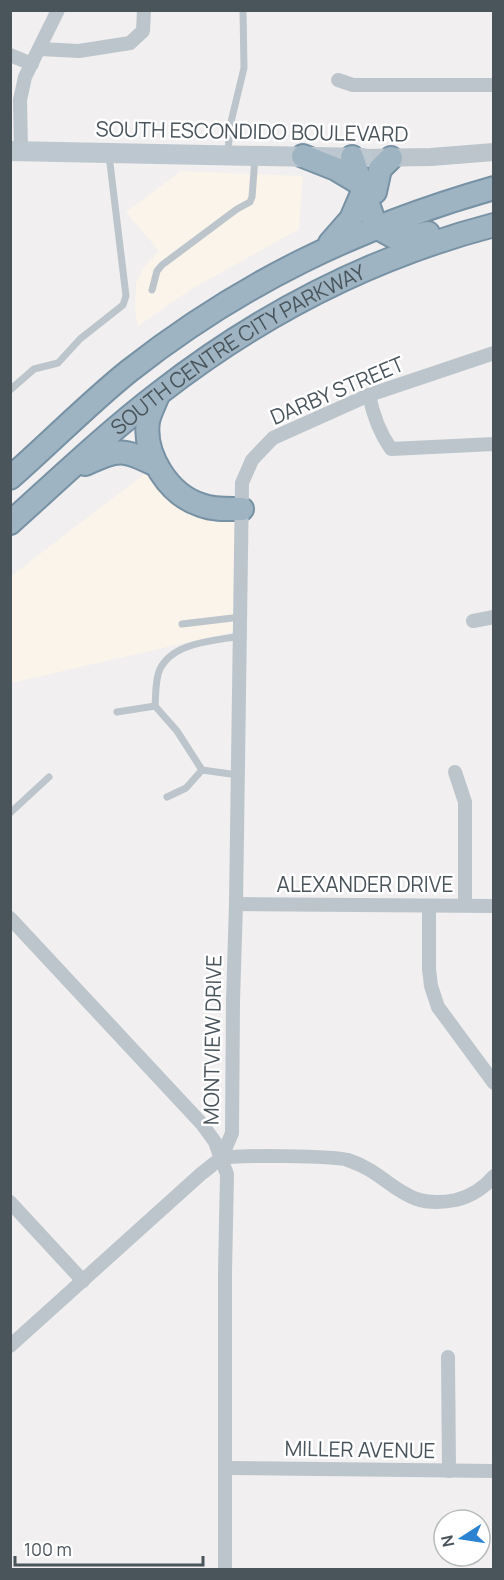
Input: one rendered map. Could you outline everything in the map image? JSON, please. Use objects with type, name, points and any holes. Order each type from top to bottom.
[{"type":"highway","points":[[303,156],[336,169],[366,189]]},
{"type":"highway","points":[[357,158],[366,189],[382,228],[398,239],[494,218]]},
{"type":"highway","points":[[322,250],[351,219],[366,189],[391,158]]},
{"type":"highway","name":"SOUTH CENTRE CITY PARKWAY","points":[[10,478],[128,372],[253,286],[322,250],[494,188]]},
{"type":"highway","name":"SOUTH CENTRE CITY PARKWAY","points":[[10,523],[158,393],[238,337],[333,283],[395,257],[494,225]]},
{"type":"highway","points":[[315,292],[321,278],[378,248],[382,228]]},
{"type":"highway","points":[[158,393],[148,420],[148,437],[156,465],[175,490],[194,503],[213,508],[242,509]]},
{"type":"highway","points":[[67,472],[113,452],[125,451],[156,465]]},
{"type":"main road","name":"SOUTH ESCONDIDO BOULEVARD","points":[[16,151],[357,158]]},
{"type":"street","points":[[16,151],[20,100],[25,77],[58,10]]},
{"type":"street","points":[[40,49],[79,51],[130,43],[143,31],[144,10]]},
{"type":"street","points":[[10,55],[32,64]]},
{"type":"street","points":[[338,80],[353,85],[494,85]]},
{"type":"street","name":"SOUTH ESCONDIDO BOULEVARD","points":[[357,158],[494,152]]},
{"type":"street","name":"DARBY STREET","points":[[242,509],[242,483],[252,460],[273,438],[369,395],[494,353]]},
{"type":"street","points":[[369,395],[382,437],[391,449],[494,444]]},
{"type":"street","name":"MONTVIEW DRIVE","points":[[221,1159],[232,1133],[242,509]]},
{"type":"street","points":[[473,621],[494,616]]},
{"type":"street","points":[[454,772],[465,802],[465,905]]},
{"type":"street","name":"ALEXANDER DRIVE","points":[[236,904],[494,906]]},
{"type":"street","points":[[429,906],[429,969],[431,986],[438,1007],[494,1083]]},
{"type":"street","points":[[10,918],[202,1124],[214,1142],[228,1174],[225,1272],[225,1569]]},
{"type":"street","points":[[10,1346],[202,1173],[221,1159],[240,1156],[345,1159],[362,1166],[418,1201],[433,1203],[472,1195],[485,1187],[494,1176]]},
{"type":"street","points":[[10,1202],[83,1281]]},
{"type":"street","points":[[448,1357],[449,1472]]},
{"type":"street","name":"MILLER AVENUE","points":[[226,1468],[494,1472]]},
{"type":"lane","points":[[228,155],[230,126],[244,68],[243,10]]},
{"type":"lane","points":[[10,390],[34,369],[58,363],[80,339],[123,305],[126,296],[109,154]]},
{"type":"lane","points":[[152,290],[156,271],[162,265],[237,209],[250,202],[255,156]]},
{"type":"lane","points":[[182,624],[241,617]]},
{"type":"lane","points":[[238,775],[202,770],[177,731],[155,706],[159,670],[166,660],[196,644],[241,636]]},
{"type":"lane","points":[[117,711],[155,706]]},
{"type":"lane","points":[[167,797],[186,788],[202,770]]},
{"type":"lane","points":[[10,813],[49,777]]},
{"type":"shaded area","points":[[181,171],[303,176],[299,229],[190,290],[138,326],[135,310],[136,283],[144,267],[159,251],[126,212]]},
{"type":"shaded area","points":[[156,465],[175,490],[242,509],[241,630],[11,683],[11,576]]}]
